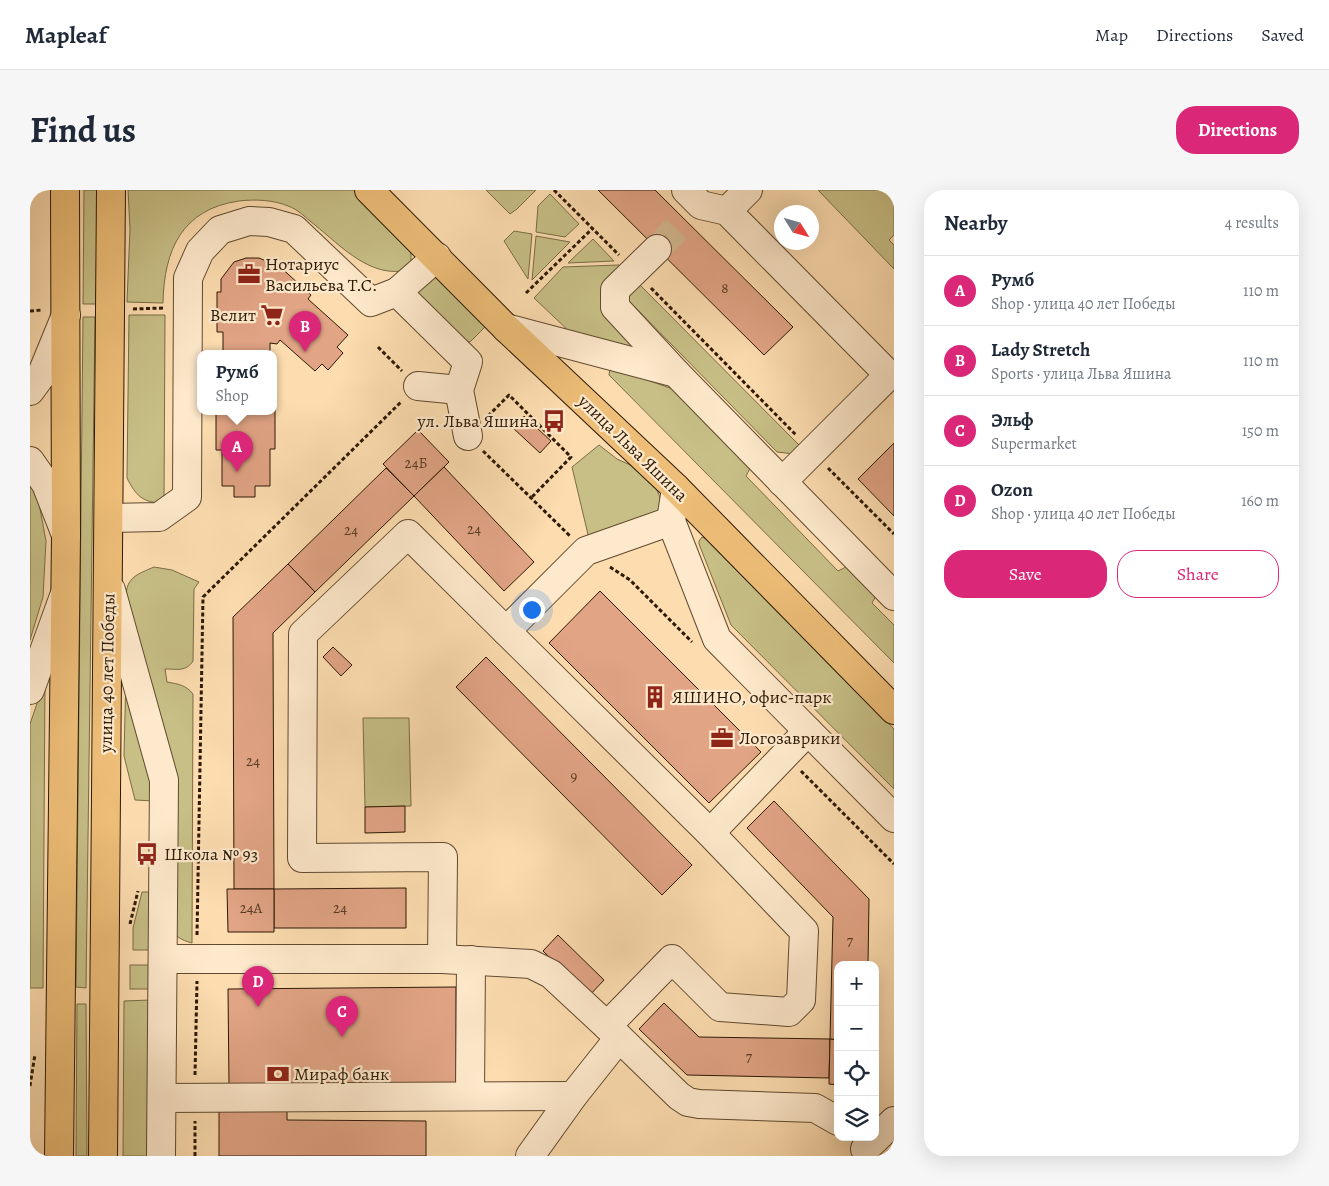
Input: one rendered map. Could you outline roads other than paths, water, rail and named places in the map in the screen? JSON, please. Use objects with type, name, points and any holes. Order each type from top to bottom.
[{"type":"main road","points":[[59,1156],[66,535],[65,190]]},
{"type":"main road","name":"улица 40 лет Победы","points":[[103,1156],[111,190]]},
{"type":"main road","name":"улица Льва Яшина","points":[[370,190],[506,328],[676,488],[894,710]]},
{"type":"street","points":[[748,190],[700,207],[892,375],[782,482]]},
{"type":"street","points":[[109,518],[159,517],[187,497],[188,278],[200,251],[220,230],[249,221],[268,222],[294,229],[371,302],[397,292],[437,257]]},
{"type":"street","points":[[657,249],[614,290],[615,307],[676,373],[894,596]]},
{"type":"street","points":[[397,292],[468,362],[459,390],[468,436]]},
{"type":"street","points":[[30,391],[41,376],[66,315]]},
{"type":"street","points":[[506,328],[676,373]]},
{"type":"street","points":[[418,386],[459,390]]},
{"type":"street","points":[[30,461],[46,484],[66,535]]},
{"type":"street","points":[[676,488],[671,521],[717,639],[894,818]]},
{"type":"street","points":[[506,631],[586,551],[671,521]]},
{"type":"street","points":[[442,959],[443,857],[302,858],[303,634],[408,534],[710,833],[804,931],[801,1000],[789,1012],[720,1007],[672,959],[613,1032],[573,1096],[530,1156]]},
{"type":"street","points":[[108,580],[164,780],[161,1156]]},
{"type":"street","points":[[30,690],[64,594]]},
{"type":"street","points":[[710,833],[808,731]]},
{"type":"street","points":[[163,959],[442,959],[531,964],[551,974],[679,1096],[688,1102],[815,1108],[834,1119]]},
{"type":"street","points":[[470,960],[470,1096]]},
{"type":"street","points":[[162,1098],[573,1096]]},
{"type":"street","points":[[864,1147],[894,1121]]},
{"type":"tunnel","points":[[657,249],[685,220]]},
{"type":"place","name":"Нотариус Васильева Т.С.","points":[[249,274]]},
{"type":"place","name":"Велит","points":[[272,315]]},
{"type":"place","name":"Lady Stretch","points":[[305,352]]},
{"type":"place","name":"ул. Льва Яшина","points":[[554,421]]},
{"type":"place","name":"Румб","points":[[237,472]]},
{"type":"place","name":"ЯШИНО, офис-парк","points":[[655,697]]},
{"type":"place","name":"Логозаврики","points":[[722,738]]},
{"type":"place","name":"Школа № 93","points":[[147,854]]},
{"type":"place","name":"Ozon","points":[[258,1007]]},
{"type":"place","name":"Эльф","points":[[342,1037]]},
{"type":"place","name":"Мираф банк","points":[[278,1074]]}]
